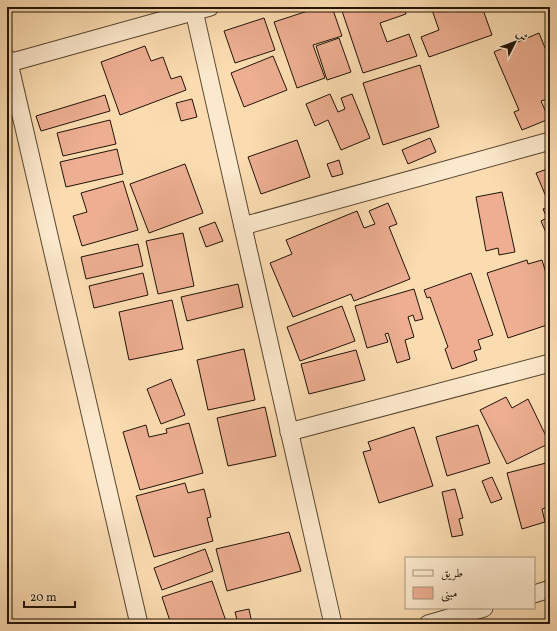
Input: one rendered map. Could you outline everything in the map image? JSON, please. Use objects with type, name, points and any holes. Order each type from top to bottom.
[{"type":"street","points":[[139,624],[8,61],[202,9],[243,226],[332,624]]},
{"type":"street","points":[[243,226],[550,142]]},
{"type":"street","points":[[289,432],[550,363]]},
{"type":"street","points":[[535,594],[550,589]]},
{"type":"street","points":[[428,624],[480,609]]},
{"type":"building","points":[[320,7],[332,7],[342,36],[313,45],[325,78],[297,88],[274,22]]},
{"type":"building","points":[[404,7],[406,14],[380,23],[387,42],[409,34],[417,56],[363,73],[341,8]]},
{"type":"building","points":[[431,7],[482,7],[492,35],[429,57],[421,37],[439,30]]},
{"type":"building","points":[[264,18],[275,50],[235,63],[224,31]]},
{"type":"building","points":[[539,33],[550,60],[550,98],[541,101],[549,119],[522,130],[514,112],[519,110],[494,52]]},
{"type":"building","points":[[339,38],[351,72],[327,80],[316,46]]},
{"type":"building","points":[[145,46],[151,61],[163,57],[171,79],[181,76],[186,90],[120,115],[101,62]]},
{"type":"building","points":[[273,56],[287,90],[244,107],[231,73]]},
{"type":"building","points":[[420,65],[439,127],[383,145],[363,83]]},
{"type":"building","points":[[330,94],[338,112],[345,109],[341,98],[352,94],[370,138],[341,150],[328,120],[315,126],[306,104]]},
{"type":"building","points":[[105,95],[110,111],[41,131],[36,116]]},
{"type":"building","points":[[192,99],[197,117],[181,121],[176,103]]},
{"type":"building","points":[[110,120],[116,144],[63,156],[57,133]]},
{"type":"building","points":[[430,138],[436,152],[408,164],[402,150]]},
{"type":"building","points":[[297,140],[310,177],[261,194],[248,157]]},
{"type":"building","points":[[117,149],[123,174],[66,187],[60,162]]},
{"type":"building","points":[[339,160],[343,174],[332,177],[327,164]]},
{"type":"building","points":[[185,164],[203,213],[149,233],[130,184]]},
{"type":"building","points":[[550,168],[550,206],[536,173]]},
{"type":"building","points":[[123,181],[138,230],[82,246],[73,216],[87,212],[81,193]]},
{"type":"building","points":[[502,192],[515,252],[499,255],[498,248],[486,251],[476,197]]},
{"type":"building","points":[[388,203],[397,224],[389,227],[410,279],[354,301],[351,294],[293,317],[270,263],[292,254],[286,240],[357,211],[364,228],[375,224],[369,211]]},
{"type":"building","points":[[550,206],[550,242],[541,221],[547,218],[543,209]]},
{"type":"building","points":[[215,222],[223,241],[206,247],[199,228]]},
{"type":"building","points":[[183,233],[194,286],[158,294],[146,241]]},
{"type":"building","points":[[138,244],[143,266],[86,279],[81,257]]},
{"type":"building","points":[[527,260],[528,264],[542,260],[550,286],[550,324],[508,338],[487,273]]},
{"type":"building","points":[[143,273],[148,295],[94,308],[89,286]]},
{"type":"building","points":[[471,273],[493,335],[478,340],[481,349],[474,351],[477,360],[452,369],[445,349],[448,347],[430,297],[427,298],[424,290]]},
{"type":"building","points":[[238,284],[243,307],[187,321],[181,297]]},
{"type":"building","points":[[414,289],[423,319],[415,321],[413,315],[408,317],[414,337],[405,340],[410,359],[397,363],[388,333],[385,334],[388,342],[367,348],[355,306]]},
{"type":"building","points":[[172,300],[183,349],[129,360],[119,312]]},
{"type":"building","points":[[342,306],[355,341],[300,361],[287,327]]},
{"type":"building","points":[[244,349],[255,400],[208,410],[197,360]]},
{"type":"building","points":[[356,350],[365,380],[309,394],[301,364]]},
{"type":"building","points":[[171,379],[185,415],[161,424],[147,389]]},
{"type":"building","points":[[506,397],[512,408],[528,399],[546,436],[550,434],[550,443],[507,464],[480,410]]},
{"type":"building","points":[[265,407],[276,456],[228,466],[217,418]]},
{"type":"building","points":[[189,423],[203,473],[140,490],[123,432],[146,425],[149,437],[167,433],[166,429]]},
{"type":"building","points":[[478,425],[490,463],[447,476],[436,437]]},
{"type":"building","points":[[414,427],[433,486],[379,503],[363,452],[371,450],[368,442]]},
{"type":"building","points":[[550,462],[550,507],[542,509],[545,522],[522,529],[507,473]]},
{"type":"building","points":[[492,477],[502,499],[491,503],[482,481]]},
{"type":"building","points":[[185,483],[188,493],[204,489],[211,517],[207,518],[213,541],[154,557],[136,496]]},
{"type":"building","points":[[455,489],[463,518],[459,519],[463,535],[452,537],[442,492]]},
{"type":"building","points":[[289,532],[301,571],[227,591],[216,549]]},
{"type":"building","points":[[205,549],[213,571],[162,590],[154,568]]},
{"type":"building","points":[[212,581],[227,624],[171,624],[162,597]]},
{"type":"building","points":[[249,609],[252,624],[238,624],[235,612]]}]
